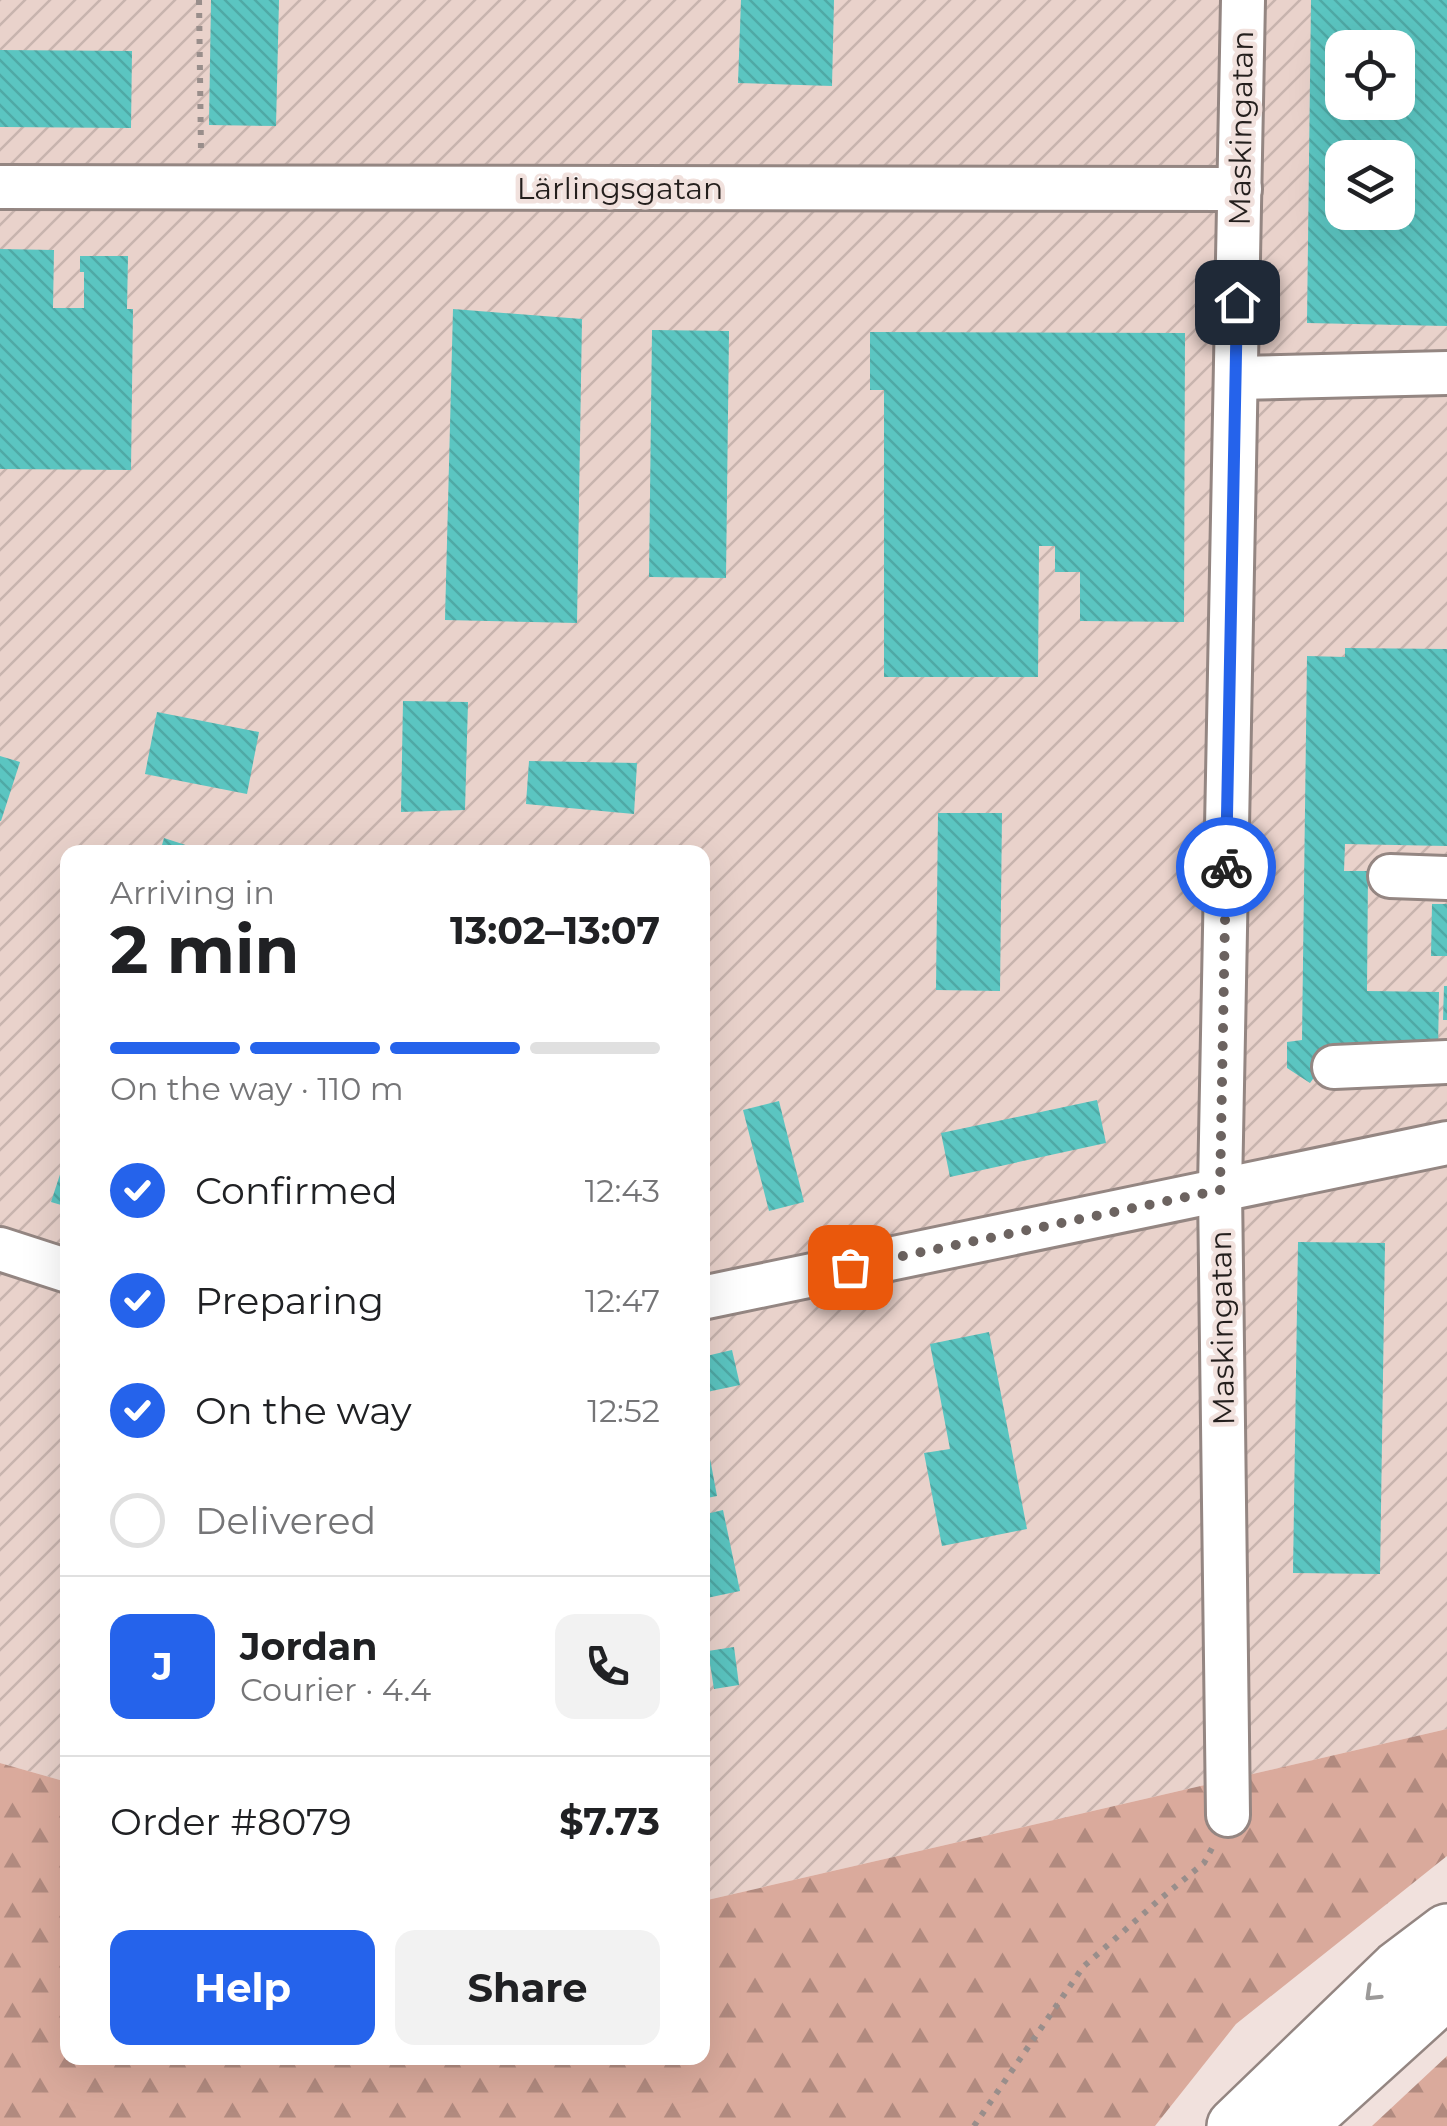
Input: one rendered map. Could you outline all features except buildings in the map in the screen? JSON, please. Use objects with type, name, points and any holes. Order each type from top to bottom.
[{"type":"highway","points":[[1235,2126],[1398,1969],[1447,1932]]},
{"type":"highway","points":[[1298,2126],[1447,1990]]},
{"type":"street","name":"Maskingatan","points":[[1228,1815],[1220,1190],[1243,0]]},
{"type":"street","name":"Lärlingsgatan","points":[[0,187],[1240,189]]},
{"type":"street","points":[[1236,378],[1447,373]]},
{"type":"street","points":[[1390,876],[1447,878]]},
{"type":"street","points":[[1334,1067],[1447,1062]]},
{"type":"street","points":[[710,1296],[1447,1142]]},
{"type":"street","points":[[0,1249],[60,1268]]},
{"type":"path","points":[[199,0],[202,187]]},
{"type":"path","points":[[974,2126],[1083,1967],[1204,1863],[1228,1815]]},
{"type":"shaded area","points":[[0,0],[1447,0],[1447,1729],[710,1899],[710,845],[60,845],[60,1780],[0,1763]]},
{"type":"green space","points":[[1447,1729],[1447,1856],[1236,2024],[1155,2126],[0,2126],[0,1763],[60,1780],[60,2065],[710,2065],[710,1899]]},
{"type":"green space","points":[[1447,2056],[1447,2126],[1372,2126]]},
{"type":"way so far","points":[[850,1267],[1220,1190],[1226,867]]},
{"type":"route","points":[[1226,867],[1237,302]]}]
